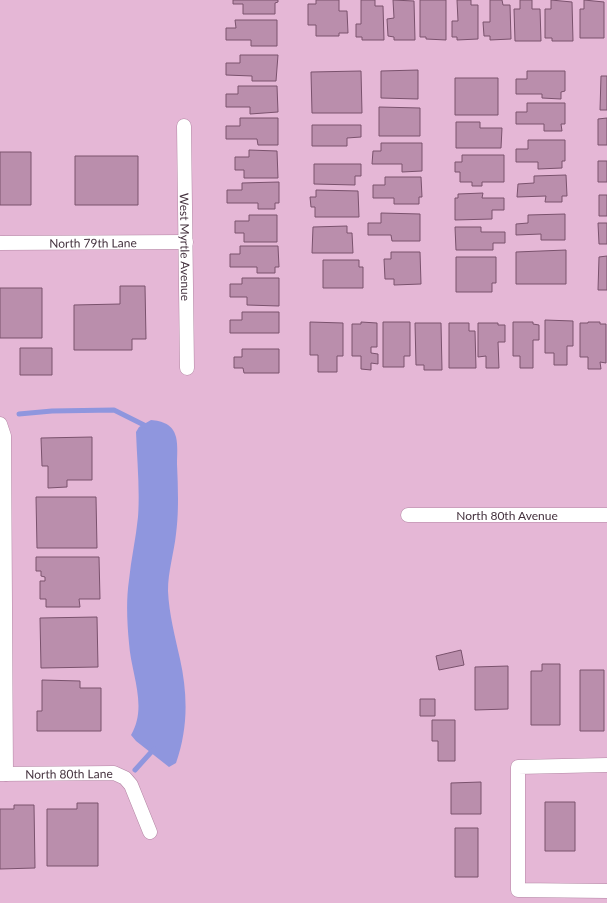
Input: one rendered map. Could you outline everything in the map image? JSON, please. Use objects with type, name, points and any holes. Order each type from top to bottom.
[{"type":"street","name":"West Myrtle Avenue","points":[[184,126],[187,368]]},
{"type":"street","name":"North 79th Lane","points":[[0,243],[186,242]]},
{"type":"street","points":[[0,424],[4,436],[3,774]]},
{"type":"street","name":"North 80th Avenue","points":[[408,515],[607,515]]},
{"type":"street","points":[[607,765],[518,767],[518,890],[607,891]]},
{"type":"street","name":"North 80th Lane","points":[[3,774],[114,773],[120,775],[132,785],[150,832]]},
{"type":"water","points":[[151,420],[163,422],[170,426],[175,433],[177,440],[178,517],[168,591],[171,617],[183,672],[186,712],[183,737],[176,763],[169,767],[136,741],[131,735],[136,724],[138,713],[137,690],[130,655],[127,612],[128,588],[139,506],[136,432],[139,427]]},
{"type":"building","points":[[233,0],[278,0],[278,2],[275,3],[275,14],[243,14],[243,4],[233,4]]},
{"type":"building","points":[[316,0],[339,0],[339,11],[347,11],[348,33],[339,33],[339,36],[316,36],[316,25],[308,25],[308,4],[316,4]]},
{"type":"building","points":[[361,0],[375,0],[375,6],[383,6],[384,40],[362,40],[362,37],[356,37],[356,24],[361,24]]},
{"type":"building","points":[[393,0],[414,1],[415,40],[394,40],[394,37],[388,36],[387,19],[394,18]]},
{"type":"building","points":[[420,0],[446,0],[446,40],[426,39],[426,37],[420,37]]},
{"type":"building","points":[[457,0],[471,0],[471,5],[478,5],[478,39],[457,40],[457,37],[452,37],[452,21],[458,21]]},
{"type":"building","points":[[490,0],[502,0],[503,5],[510,5],[511,39],[490,40],[490,36],[484,36],[483,22],[490,22]]},
{"type":"building","points":[[520,0],[532,0],[532,9],[540,9],[541,41],[515,41],[514,9],[520,9]]},
{"type":"building","points":[[551,0],[572,2],[573,41],[552,41],[552,38],[545,38],[545,9],[551,9]]},
{"type":"building","points":[[584,0],[604,2],[604,38],[580,38],[580,9],[584,9]]},
{"type":"building","points":[[235,20],[277,20],[277,46],[251,46],[251,40],[226,40],[226,28],[236,28]]},
{"type":"building","points":[[240,55],[278,55],[276,81],[252,81],[252,76],[226,75],[226,63],[240,63]]},
{"type":"building","points":[[418,70],[418,99],[381,98],[381,71]]},
{"type":"building","points":[[361,71],[362,113],[312,113],[311,72]]},
{"type":"building","points":[[527,71],[565,71],[565,91],[561,92],[561,99],[542,98],[542,94],[516,94],[516,79],[527,79]]},
{"type":"building","points":[[601,76],[607,76],[607,110],[600,110]]},
{"type":"building","points":[[455,78],[498,78],[498,115],[455,115]]},
{"type":"building","points":[[238,86],[277,86],[278,112],[250,114],[250,107],[226,107],[226,94],[238,94]]},
{"type":"building","points":[[527,103],[565,103],[565,124],[561,124],[562,131],[544,131],[544,124],[516,124],[516,112],[527,112]]},
{"type":"building","points":[[379,107],[420,108],[420,136],[379,136]]},
{"type":"building","points":[[240,118],[278,118],[278,145],[258,145],[257,139],[226,139],[226,126],[240,126]]},
{"type":"building","points":[[607,118],[607,145],[598,145],[598,119]]},
{"type":"building","points":[[456,122],[480,122],[480,128],[502,128],[501,148],[456,148]]},
{"type":"building","points":[[312,125],[361,125],[361,137],[347,138],[347,146],[312,146]]},
{"type":"building","points":[[528,140],[565,140],[565,161],[562,161],[562,168],[538,169],[538,162],[516,162],[516,149],[528,149]]},
{"type":"building","points":[[381,143],[422,143],[422,171],[402,172],[402,164],[372,164],[373,151],[381,151]]},
{"type":"building","points":[[249,150],[277,151],[278,178],[244,178],[244,170],[235,170],[235,157],[249,157]]},
{"type":"building","points":[[0,152],[31,152],[31,205],[0,205]]},
{"type":"building","points":[[462,155],[504,155],[504,182],[482,182],[482,186],[472,186],[472,182],[460,182],[460,172],[455,172],[455,162],[462,162]]},
{"type":"building","points":[[75,156],[138,156],[138,205],[75,205]]},
{"type":"building","points":[[598,161],[607,161],[607,182],[598,182]]},
{"type":"building","points":[[314,164],[361,164],[361,176],[355,176],[355,185],[314,184]]},
{"type":"building","points":[[566,175],[567,196],[562,196],[562,202],[545,202],[546,196],[517,197],[518,184],[534,183],[534,176]]},
{"type":"building","points":[[385,177],[421,177],[422,197],[419,197],[419,204],[394,204],[394,198],[373,198],[373,185],[385,185]]},
{"type":"building","points":[[279,182],[279,203],[275,203],[275,209],[258,209],[258,203],[227,203],[227,190],[242,190],[242,183]]},
{"type":"building","points":[[316,190],[358,191],[359,217],[315,217],[315,207],[311,207],[310,197],[316,197]]},
{"type":"building","points":[[483,193],[482,198],[504,198],[504,210],[492,210],[492,219],[455,220],[455,198],[458,198],[458,194]]},
{"type":"building","points":[[599,195],[607,195],[607,216],[599,216]]},
{"type":"building","points":[[381,213],[420,214],[420,241],[392,241],[391,235],[368,235],[368,223],[381,223]]},
{"type":"building","points":[[565,214],[565,240],[541,240],[541,234],[516,235],[516,224],[528,223],[528,215]]},
{"type":"building","points":[[249,215],[277,215],[277,242],[244,242],[244,233],[235,233],[235,221],[249,221]]},
{"type":"building","points":[[598,223],[607,223],[607,244],[599,244]]},
{"type":"building","points":[[347,226],[347,233],[352,233],[353,253],[312,253],[313,227]]},
{"type":"building","points":[[455,227],[481,227],[481,232],[505,232],[505,243],[493,243],[493,250],[456,250]]},
{"type":"building","points":[[240,246],[278,246],[279,267],[275,267],[275,273],[257,273],[257,267],[230,267],[230,254],[240,254]]},
{"type":"building","points":[[566,250],[566,284],[516,284],[516,252]]},
{"type":"building","points":[[391,252],[420,252],[421,284],[394,285],[394,279],[385,279],[384,259],[391,259]]},
{"type":"building","points":[[607,256],[607,290],[598,290],[599,257]]},
{"type":"building","points":[[456,257],[496,257],[496,283],[492,283],[492,292],[456,292]]},
{"type":"building","points":[[323,260],[359,260],[359,267],[363,267],[363,288],[323,288]]},
{"type":"building","points":[[242,278],[279,278],[279,306],[247,305],[247,297],[230,297],[230,284],[242,284]]},
{"type":"building","points":[[120,286],[145,286],[146,339],[132,339],[132,350],[74,350],[74,305],[120,304]]},
{"type":"building","points":[[0,288],[42,288],[42,338],[0,338]]},
{"type":"building","points":[[242,312],[279,312],[279,333],[230,333],[230,320],[242,320]]},
{"type":"building","points":[[545,320],[573,321],[573,346],[567,346],[567,365],[554,365],[554,353],[545,353]]},
{"type":"building","points":[[310,322],[343,323],[343,356],[337,356],[337,372],[318,372],[318,355],[310,355]]},
{"type":"building","points":[[361,322],[377,323],[377,347],[371,347],[371,353],[378,354],[378,364],[371,363],[371,370],[361,369],[361,356],[352,356],[352,324],[361,324]]},
{"type":"building","points":[[383,322],[410,322],[410,356],[404,356],[404,367],[383,367]]},
{"type":"building","points":[[513,322],[533,322],[533,324],[539,325],[539,340],[533,340],[533,368],[520,368],[520,356],[513,356]]},
{"type":"building","points":[[600,322],[600,324],[606,324],[606,363],[600,362],[601,369],[588,369],[588,357],[580,357],[580,323]]},
{"type":"building","points":[[415,323],[441,323],[442,370],[424,370],[424,365],[416,365]]},
{"type":"building","points":[[449,323],[469,323],[469,331],[475,331],[476,368],[449,368]]},
{"type":"building","points":[[478,323],[498,323],[498,325],[505,325],[505,342],[498,342],[499,368],[486,368],[486,356],[478,357]]},
{"type":"building","points":[[20,348],[52,348],[52,375],[20,375]]},
{"type":"building","points":[[242,349],[279,349],[279,373],[244,373],[243,368],[234,368],[234,357],[242,357]]},
{"type":"building","points":[[92,437],[92,480],[67,480],[67,487],[48,488],[48,466],[42,466],[41,438]]},
{"type":"building","points":[[36,497],[96,497],[97,548],[37,548]]},
{"type":"building","points":[[36,557],[99,557],[100,599],[79,599],[80,607],[46,607],[46,599],[40,599],[40,581],[45,581],[45,577],[41,576],[41,571],[36,571]]},
{"type":"building","points":[[97,617],[98,667],[41,668],[40,618]]},
{"type":"building","points":[[461,650],[464,665],[439,670],[436,656]]},
{"type":"building","points":[[542,664],[560,664],[560,725],[531,725],[531,671],[542,671]]},
{"type":"building","points":[[508,666],[508,709],[475,710],[475,667]]},
{"type":"building","points":[[580,670],[604,670],[604,731],[580,731]]},
{"type":"building","points":[[42,680],[80,681],[80,688],[101,688],[101,731],[37,731],[37,711],[42,711]]},
{"type":"building","points":[[420,699],[435,699],[435,716],[420,716]]},
{"type":"building","points":[[432,720],[455,720],[455,761],[438,761],[438,741],[432,741]]},
{"type":"building","points":[[481,782],[481,814],[451,814],[451,783]]},
{"type":"building","points":[[545,802],[575,802],[575,851],[545,851]]},
{"type":"building","points":[[77,803],[98,803],[98,866],[47,866],[47,809],[77,809]]},
{"type":"building","points":[[14,805],[34,805],[35,868],[0,869],[0,809],[14,809]]},
{"type":"building","points":[[455,828],[478,828],[478,877],[455,877]]},
{"type":"waterway","points":[[19,414],[52,411],[114,410],[146,426]]},
{"type":"waterway","points":[[135,770],[154,749]]}]
